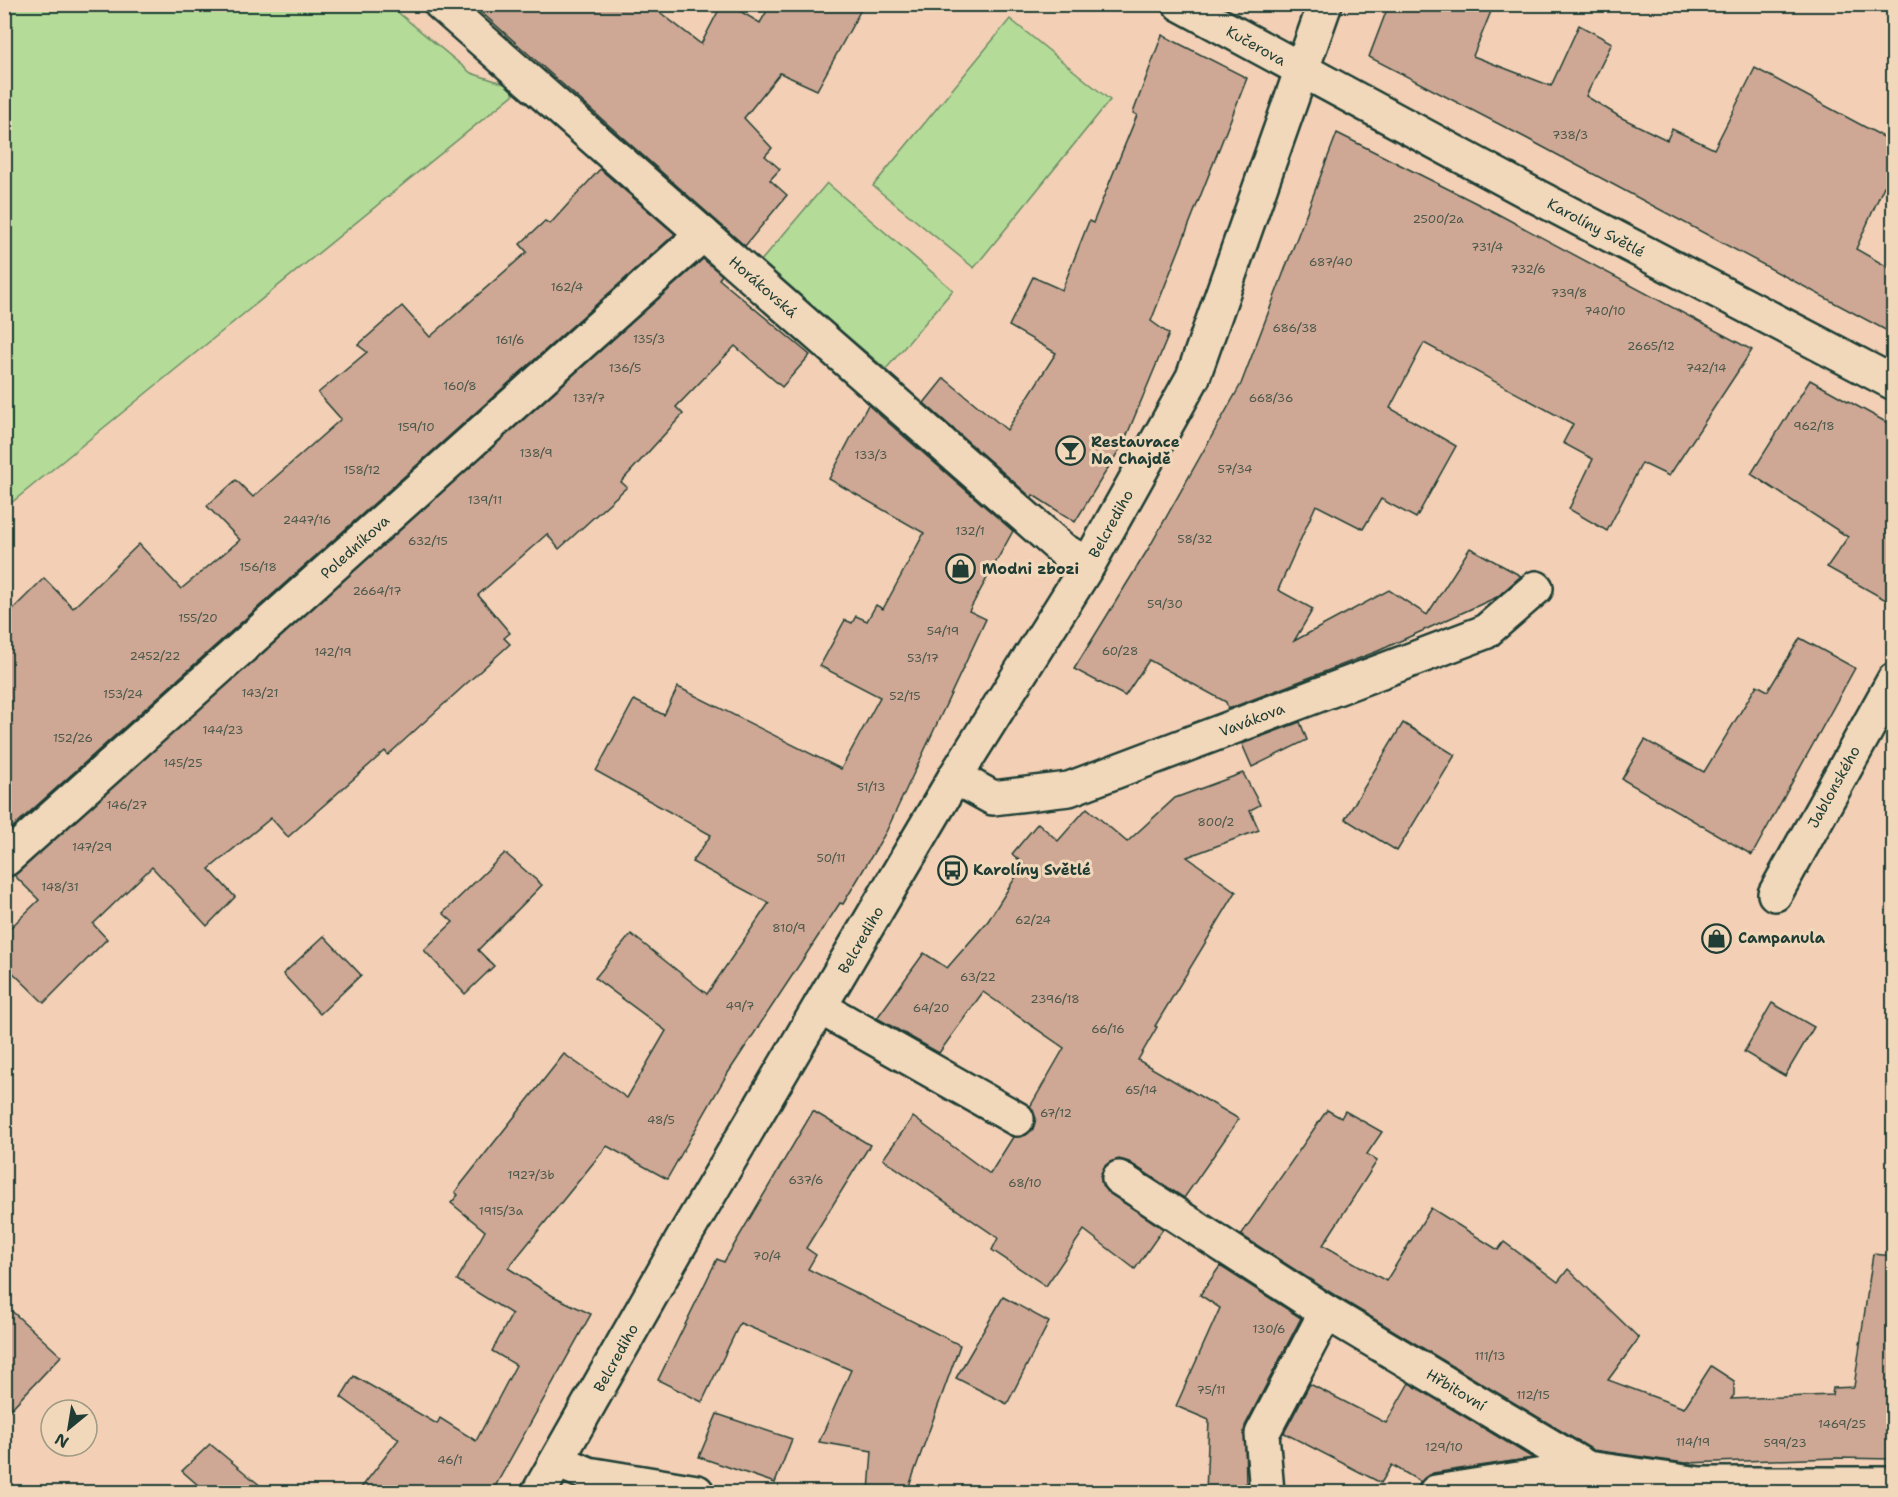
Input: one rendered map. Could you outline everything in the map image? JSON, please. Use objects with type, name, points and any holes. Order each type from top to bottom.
[{"type":"street","name":"Horákovská","points":[[441,4],[1063,550],[1088,565]]},
{"type":"street","name":"Kučerova","points":[[1180,4],[1300,70]]},
{"type":"street","name":"Belcrediho","points":[[539,1492],[677,1249],[955,777],[1088,565],[1193,377],[1325,4]]},
{"type":"street","name":"Karolíny Světlé","points":[[1300,70],[1893,383]]},
{"type":"street","name":"Poledníkova","points":[[6,859],[703,234]]},
{"type":"street","name":"Vavákova","points":[[955,777],[993,798],[1070,789],[1485,632],[1536,588]]},
{"type":"street","name":"Jablonského","points":[[1775,894],[1893,680]]},
{"type":"street","points":[[821,1008],[1017,1119]]},
{"type":"street","name":"Hřbitovní","points":[[1119,1178],[1326,1312],[1587,1468]]},
{"type":"street","points":[[1267,1492],[1262,1434],[1326,1312]]},
{"type":"street","points":[[558,1461],[588,1474],[697,1492]]},
{"type":"street","name":"Hřbitovní","points":[[1436,1492],[1587,1468],[1700,1484],[1893,1484]]},
{"type":"green space","points":[[5,4],[389,5],[471,73],[508,85],[514,94],[5,508]]},
{"type":"green space","points":[[1010,19],[1110,100],[974,268],[873,186]]},
{"type":"green space","points":[[827,183],[953,290],[886,369],[760,262]]},
{"type":"building","points":[[472,4],[649,4],[701,44],[722,4],[728,4],[760,23],[771,4],[864,4],[817,90],[780,73],[744,118],[772,148],[765,156],[780,169],[770,180],[787,195],[745,246]]},
{"type":"building","points":[[1389,4],[1494,4],[1473,56],[1551,86],[1579,25],[1612,43],[1586,96],[1620,117],[1667,140],[1672,129],[1714,149],[1755,68],[1893,142],[1893,191],[1884,186],[1856,249],[1893,270],[1893,334],[1369,57]]},
{"type":"building","points":[[1162,35],[1247,78],[1151,321],[1169,334],[1124,442],[1075,522],[1033,495],[1032,498],[924,403],[944,378],[1007,430],[1056,353],[1009,326],[1033,277],[1062,290],[1089,221],[1093,223],[1137,115],[1133,113]]},
{"type":"building","points":[[1337,133],[1496,213],[1752,350],[1669,476],[1642,463],[1607,531],[1569,509],[1593,459],[1563,443],[1573,424],[1424,343],[1390,408],[1456,446],[1416,518],[1381,499],[1363,529],[1316,505],[1278,590],[1313,609],[1294,641],[1389,590],[1427,615],[1470,548],[1521,576],[1497,597],[1378,651],[1228,709],[1226,702],[1149,660],[1125,696],[1074,669],[1150,546],[1241,384]]},
{"type":"building","points":[[600,169],[675,234],[4,835],[4,618],[44,578],[73,608],[139,544],[181,589],[240,540],[207,506],[236,480],[253,497],[341,419],[318,393],[367,352],[358,345],[402,306],[430,337],[527,252],[520,244],[545,221],[550,224]]},
{"type":"building","points":[[703,259],[722,275],[719,279],[810,355],[782,387],[735,346],[676,407],[683,414],[621,482],[627,487],[559,549],[547,534],[478,595],[510,633],[504,638],[510,644],[388,755],[385,751],[288,837],[271,818],[209,869],[235,897],[207,926],[152,867],[93,924],[107,939],[44,1003],[4,964],[4,934],[39,900],[14,875]]},
{"type":"building","points":[[1810,380],[1893,426],[1893,604],[1827,567],[1848,537],[1751,474]]},
{"type":"building","points":[[868,405],[1013,531],[969,611],[986,619],[919,762],[886,832],[843,904],[840,903],[726,1076],[667,1179],[607,1146],[508,1268],[553,1296],[591,1314],[492,1492],[358,1492],[399,1439],[341,1397],[354,1376],[437,1424],[440,1418],[476,1441],[516,1365],[492,1351],[512,1314],[457,1280],[485,1231],[451,1203],[458,1195],[455,1192],[564,1054],[627,1098],[666,1031],[595,978],[631,934],[707,994],[769,903],[692,862],[711,835],[596,771],[634,700],[664,715],[678,687],[841,769],[880,697],[820,666],[845,620],[852,623],[856,616],[867,621],[876,605],[883,609],[924,533],[829,479]]},
{"type":"building","points":[[1800,638],[1855,668],[1752,855],[1622,779],[1645,740],[1704,772],[1757,685],[1768,691]]},
{"type":"building","points":[[1300,722],[1307,740],[1252,767],[1242,744]]},
{"type":"building","points":[[1403,723],[1455,755],[1397,851],[1345,819]]},
{"type":"building","points":[[1243,773],[1260,805],[1250,810],[1259,830],[1187,857],[1236,892],[1155,1026],[1157,1027],[1138,1060],[1239,1119],[1184,1198],[1129,1162],[1119,1159],[1104,1167],[1100,1176],[1103,1187],[1163,1229],[1135,1269],[1084,1230],[1046,1286],[992,1250],[998,1238],[883,1159],[913,1117],[990,1174],[1013,1137],[1026,1135],[1033,1129],[1036,1118],[1030,1107],[1064,1048],[983,992],[939,1053],[877,1018],[924,953],[947,968],[988,921],[1024,864],[1012,854],[1038,823],[1058,841],[1087,808],[1127,842],[1175,798]]},
{"type":"building","points":[[505,853],[542,885],[478,950],[494,966],[465,994],[424,950],[453,922],[443,913]]},
{"type":"building","points":[[324,936],[361,975],[320,1014],[283,974]]},
{"type":"building","points":[[1772,1003],[1814,1027],[1785,1076],[1744,1052]]},
{"type":"building","points":[[1327,1110],[1341,1118],[1345,1111],[1382,1132],[1367,1154],[1377,1161],[1323,1245],[1386,1281],[1431,1208],[1498,1250],[1504,1242],[1558,1282],[1568,1269],[1639,1338],[1608,1380],[1684,1408],[1711,1366],[1734,1381],[1734,1395],[1731,1399],[1832,1395],[1833,1388],[1854,1387],[1873,1254],[1893,1256],[1893,1459],[1836,1458],[1685,1463],[1593,1450],[1336,1296],[1241,1235]]},
{"type":"building","points":[[813,1111],[870,1145],[806,1248],[816,1255],[808,1269],[960,1345],[907,1492],[869,1492],[872,1451],[819,1442],[851,1370],[740,1323],[702,1402],[658,1380],[717,1259],[724,1262]]},
{"type":"building","points":[[1220,1266],[1301,1318],[1245,1426],[1246,1492],[1206,1492],[1209,1420],[1176,1406],[1220,1308],[1200,1295]]},
{"type":"building","points":[[1003,1297],[1049,1322],[1007,1404],[956,1378]]},
{"type":"building","points":[[4,1304],[61,1356],[4,1416]]},
{"type":"building","points":[[1409,1383],[1533,1458],[1433,1473],[1421,1482],[1392,1465],[1381,1483],[1284,1433],[1310,1384],[1386,1423]]},
{"type":"building","points":[[717,1414],[792,1439],[775,1483],[699,1457]]},
{"type":"building","points":[[210,1444],[268,1492],[206,1492],[182,1471]]},
{"type":"place","name":"Restaurace Na Chajdě","points":[[1070,451]]},
{"type":"place","name":"Modni zbozi","points":[[961,569]]},
{"type":"place","name":"Karolíny Světlé","points":[[952,870]]},
{"type":"place","name":"Campanula","points":[[1717,938]]}]
